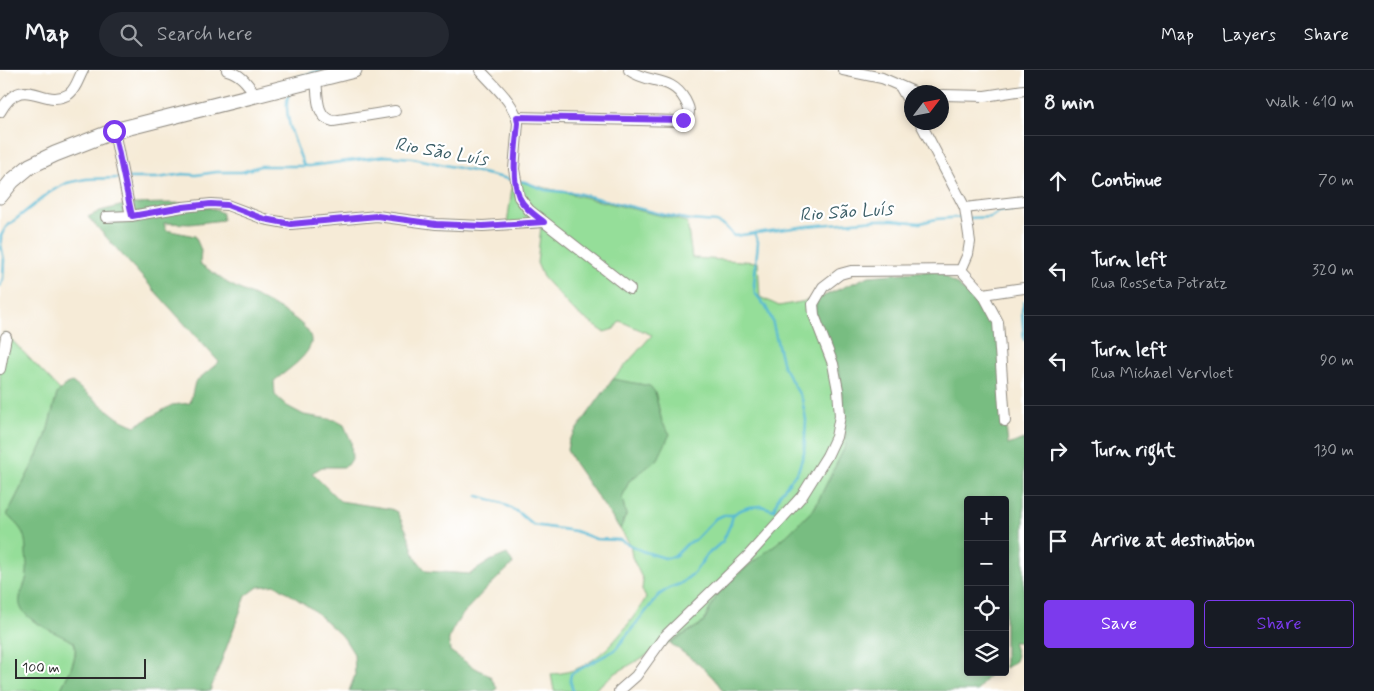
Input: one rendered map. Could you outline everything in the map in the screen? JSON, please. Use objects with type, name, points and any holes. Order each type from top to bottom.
[{"type":"main road","points":[[0,196],[12,181],[30,166],[114,131],[354,70]]},
{"type":"street","points":[[0,112],[10,94],[16,90],[24,89],[60,97],[69,94],[83,70]]},
{"type":"street","points":[[227,70],[243,77],[255,94]]},
{"type":"street","points":[[480,70],[511,105],[517,117],[514,169],[519,197],[529,210],[630,289]]},
{"type":"street","points":[[517,117],[679,121],[688,116],[687,104],[674,86],[636,75],[629,70]]},
{"type":"street","points":[[843,70],[882,78],[904,89]]},
{"type":"street","points":[[316,80],[320,111],[326,120],[332,121],[395,111]]},
{"type":"street","points":[[901,88],[904,93]]},
{"type":"street","points":[[949,95],[984,96],[1024,90]]},
{"type":"street","points":[[924,130],[966,213],[970,242],[961,270]]},
{"type":"street","points":[[114,131],[132,216]]},
{"type":"street","points":[[966,213],[1024,201]]},
{"type":"street","points":[[106,217],[132,216],[211,204],[227,205],[264,219],[291,224],[377,216],[436,224],[483,226],[544,222]]},
{"type":"street","points":[[619,691],[636,676],[664,637],[747,557],[802,496],[827,456],[836,437],[840,416],[838,390],[833,364],[814,315],[813,304],[823,286],[840,274],[851,271],[961,270],[983,294],[998,322],[1005,421]]},
{"type":"street","points":[[983,294],[1024,288]]},
{"type":"street","points":[[0,369],[6,337]]},
{"type":"green space","points":[[513,180],[687,222],[692,258],[758,262],[760,297],[779,306],[817,299],[840,374],[847,438],[846,445],[814,509],[786,536],[742,571],[717,595],[703,623],[614,674],[593,691],[554,691],[551,674],[567,672],[581,667],[594,659],[618,637],[646,598],[642,590],[643,580],[632,557],[630,544],[620,529],[626,515],[622,498],[629,481],[641,471],[670,434],[662,422],[655,392],[640,384],[613,379],[652,335],[620,321],[614,329],[604,332],[574,311],[543,277],[537,263],[541,226],[507,225]]},
{"type":"green space","points":[[128,204],[189,204],[222,213],[223,220],[190,224],[164,223],[166,230],[195,236],[201,250],[200,264],[226,282],[276,307],[302,324],[309,334],[311,343],[306,354],[274,381],[275,395],[287,406],[304,415],[335,420],[344,425],[351,441],[352,459],[348,465],[343,467],[322,467],[312,473],[340,501],[391,509],[397,512],[407,532],[415,557],[426,571],[470,574],[490,561],[507,554],[513,564],[467,609],[452,630],[449,640],[450,651],[490,676],[497,688],[495,691],[349,691],[355,675],[354,654],[344,638],[312,609],[276,585],[258,587],[246,596],[210,691],[60,691],[74,661],[74,642],[32,620],[22,610],[20,599],[27,570],[25,541],[20,528],[7,515],[45,440],[57,394],[65,385],[72,382],[118,418],[135,426],[172,405],[190,403],[195,382],[219,362],[88,217],[100,211]]},
{"type":"green space","points":[[938,270],[989,310],[1004,336],[1003,399],[1008,445],[1024,439],[1024,642],[1013,642],[1017,655],[1015,661],[1009,665],[1009,496],[964,496],[964,676],[988,676],[977,691],[723,691],[706,671],[670,643],[703,623],[717,595],[742,571],[786,536],[814,509],[846,445],[840,374],[813,322],[817,299],[869,276]]},
{"type":"green space","points":[[4,332],[60,390],[57,394],[45,440],[7,515],[22,530],[27,542],[28,569],[20,596],[32,620],[74,642],[75,654],[73,661],[60,691],[0,691],[0,354]]},
{"type":"green space","points":[[613,379],[650,386],[655,392],[662,422],[670,434],[658,459],[629,481],[622,498],[626,515],[620,529],[567,450],[569,440]]},
{"type":"waterway","points":[[298,77],[323,70]]},
{"type":"waterway","points":[[289,93],[287,101],[288,119],[304,166]]},
{"type":"waterway","name":"Rio São Luís","points":[[127,178],[158,178],[183,174],[242,172],[260,166],[310,166],[386,156],[413,158],[513,180]]},
{"type":"waterway","name":"Rio São Luís","points":[[0,286],[3,279],[4,260],[1,236],[6,227],[50,192],[67,183],[86,179],[121,178]]},
{"type":"waterway","name":"Rio São Luís","points":[[519,181],[545,190],[576,193],[665,215],[690,220],[716,222],[725,226],[734,236],[808,226],[876,220],[920,223],[936,219],[963,217]]},
{"type":"waterway","name":"Rio São Luís","points":[[969,218],[991,217],[1001,210],[1007,211],[1024,208]]},
{"type":"waterway","points":[[573,691],[570,680],[571,674],[615,650],[659,595],[669,588],[680,584],[694,573],[707,555],[723,541],[733,515],[749,507],[761,506],[774,510],[779,495],[798,471],[804,453],[806,420],[802,399],[783,366],[772,320],[766,307],[755,293],[754,284],[758,242],[755,233]]},
{"type":"waterway","points":[[1024,302],[1022,311],[1024,340]]},
{"type":"waterway","points":[[478,496],[502,503],[519,513],[533,525],[575,531],[596,539],[620,540],[642,551],[665,558],[674,557],[687,544],[695,540],[716,518],[732,515]]},
{"type":"route","points":[[114,131],[132,216],[211,204],[227,205],[264,219],[291,224],[377,216],[436,224],[483,226],[544,222],[529,210],[519,197],[514,169],[517,117],[683,120]]}]
